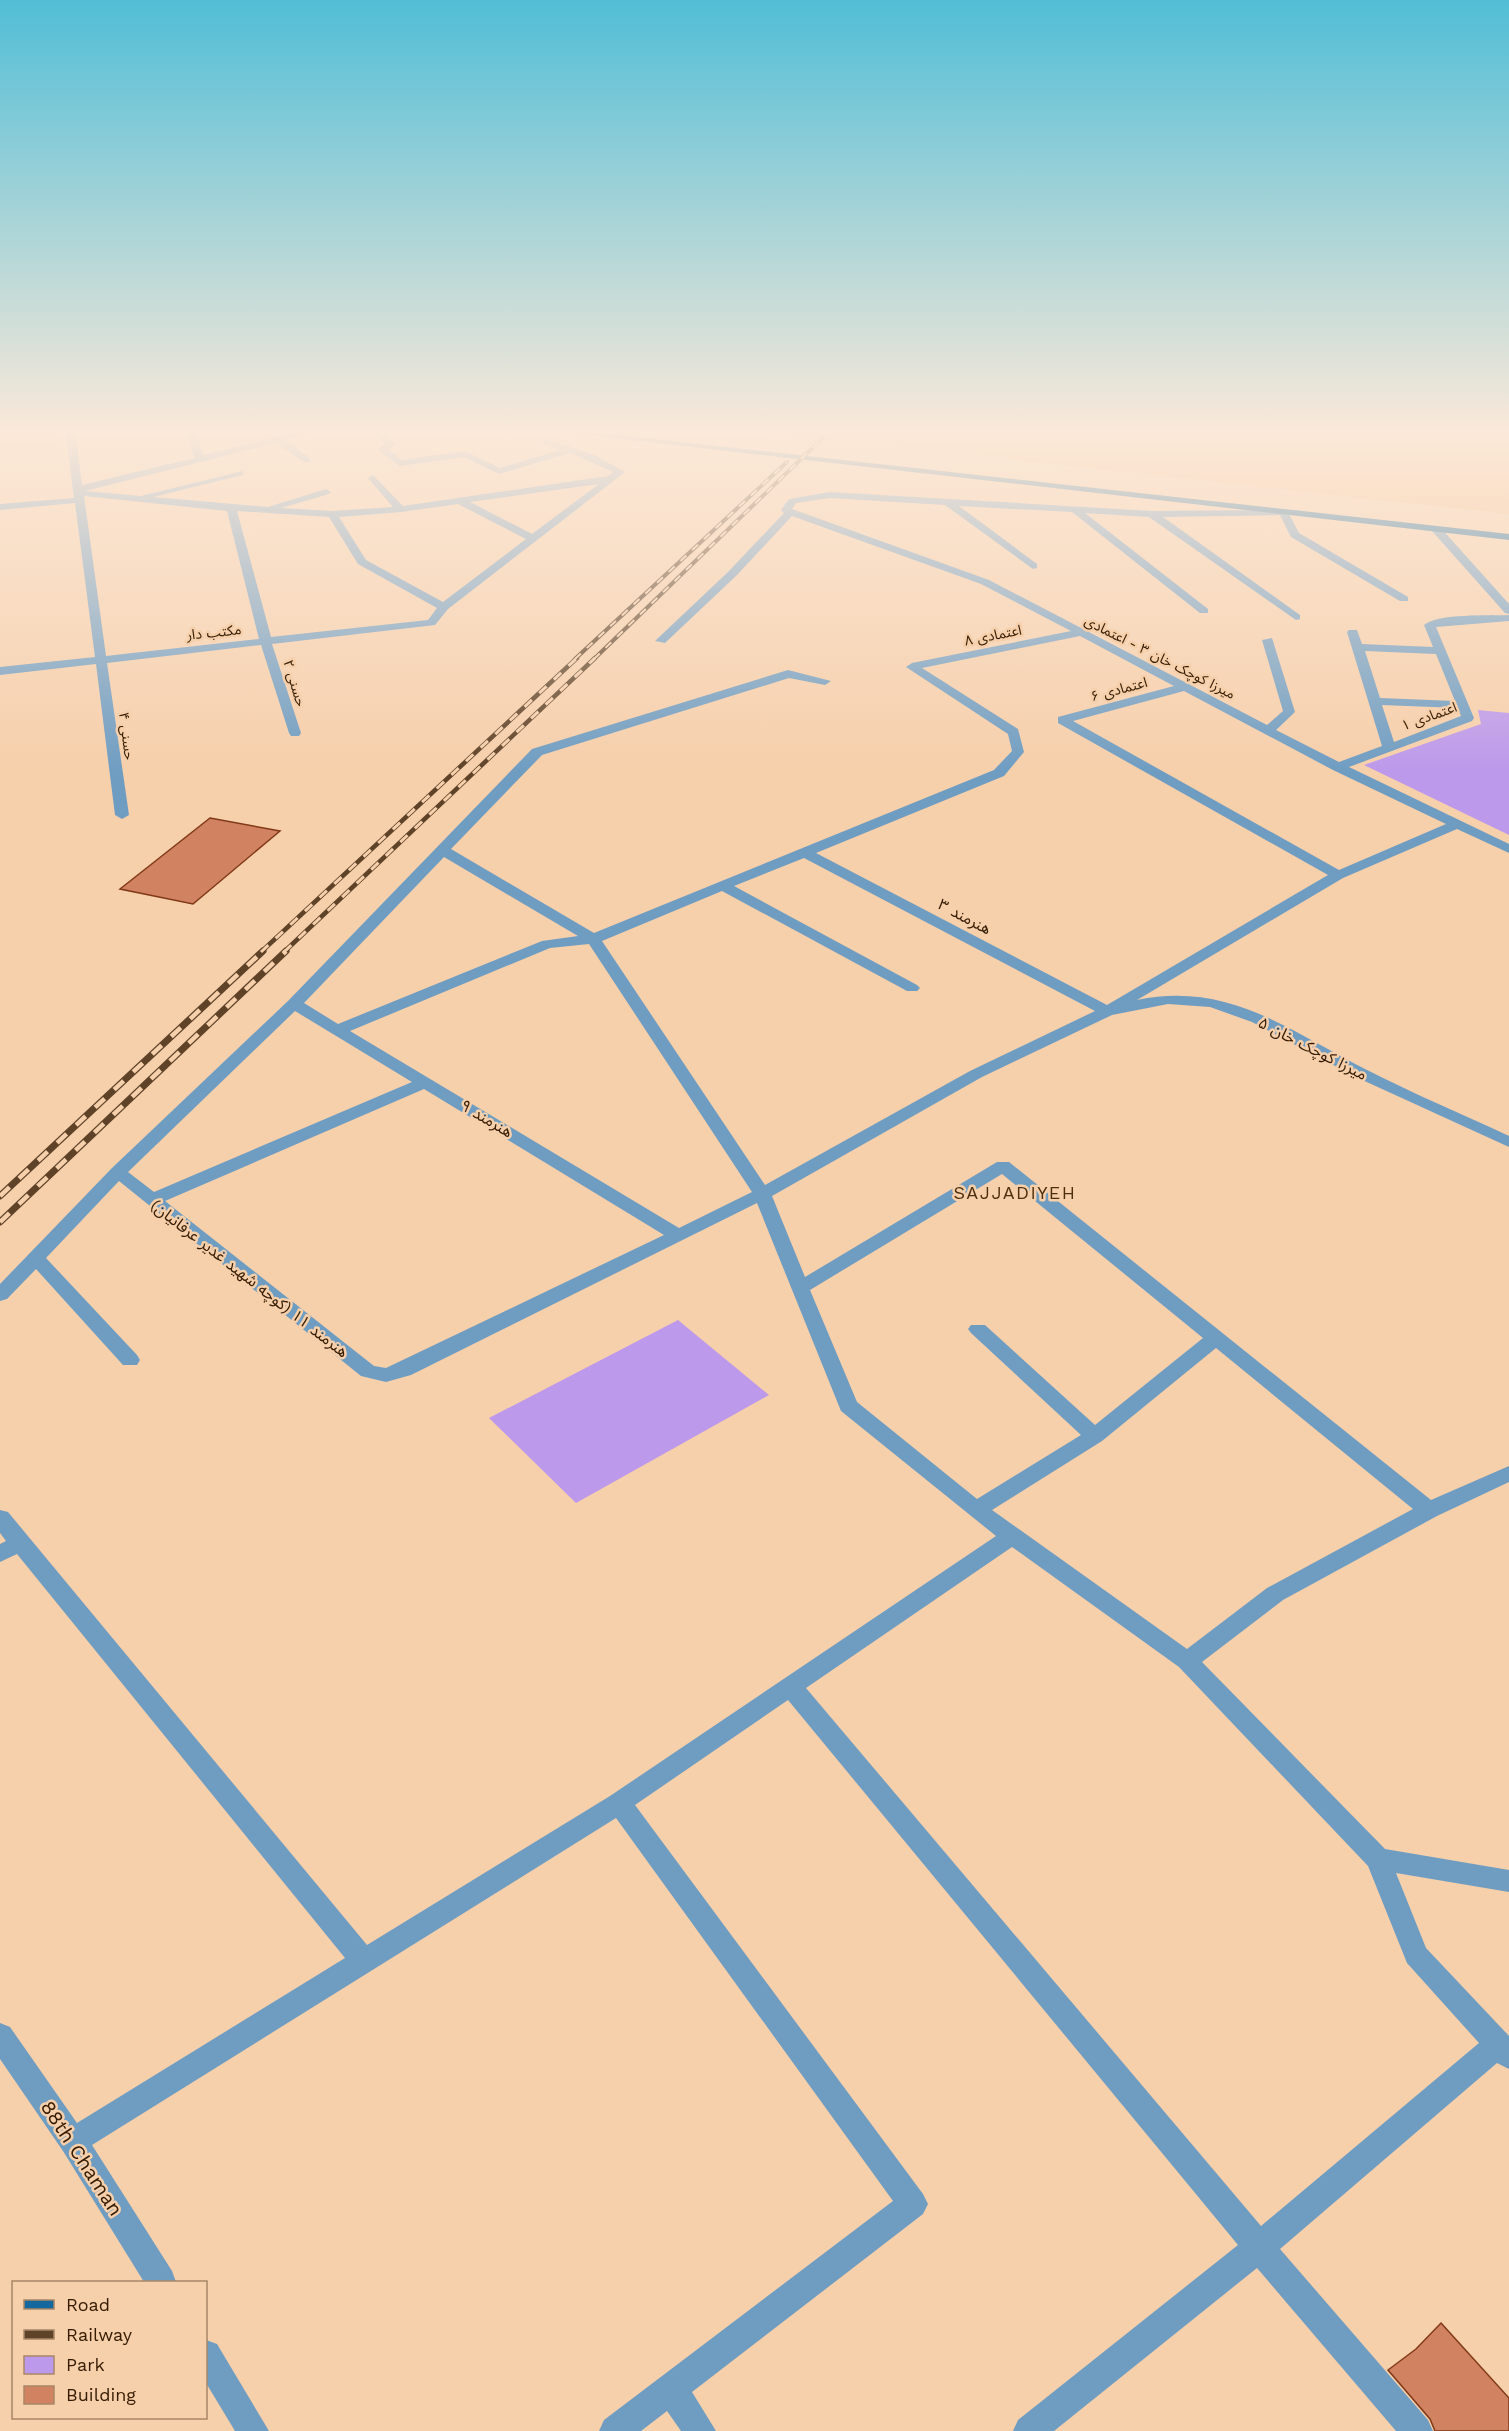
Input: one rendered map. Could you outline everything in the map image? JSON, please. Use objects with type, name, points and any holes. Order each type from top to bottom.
[{"type":"street","name":"حسنی ۴","points":[[86,543],[122,815]]},
{"type":"street","name":"حسنی ۲","points":[[241,543],[295,733]]},
{"type":"street","points":[[350,543],[362,562],[444,608],[527,543]]},
{"type":"street","points":[[661,640],[733,573],[761,543]]},
{"type":"street","name":"میرزا کوچک خان ۳ - اعتمادی","points":[[883,543],[985,582],[1338,766],[1509,849]]},
{"type":"street","points":[[1003,543],[1033,566]]},
{"type":"street","points":[[1119,543],[1204,611]]},
{"type":"street","points":[[1193,543],[1296,617]]},
{"type":"street","points":[[1311,543],[1404,599]]},
{"type":"street","points":[[1450,543],[1509,611]]},
{"type":"street","name":"مکتب دار","points":[[0,671],[431,623],[444,608]]},
{"type":"street","name":"اعتمادی ۱","points":[[1338,766],[1468,718],[1432,623],[1509,618]]},
{"type":"street","points":[[1353,632],[1389,747]]},
{"type":"street","name":"اعتمادی ۸","points":[[806,853],[999,772],[1018,752],[1014,732],[912,667],[1080,633]]},
{"type":"street","points":[[1268,640],[1289,712],[1268,730]]},
{"type":"street","points":[[1358,647],[1441,651]]},
{"type":"street","points":[[0,1295],[118,1172],[294,1004],[537,752],[788,674],[825,681]]},
{"type":"street","name":"اعتمادی ۶","points":[[1184,687],[1062,720],[1338,875]]},
{"type":"street","points":[[1374,701],[1463,705]]},
{"type":"street","points":[[678,1235],[762,1194],[976,1074],[1107,1011],[1338,875],[1458,824]]},
{"type":"street","points":[[442,850],[594,939],[762,1194],[848,1406],[976,1510],[1187,1661],[1378,1859],[1416,1955],[1504,2050],[1029,2431]]},
{"type":"street","points":[[340,1029],[547,944],[594,939],[806,853]]},
{"type":"street","name":"هنرمند ۳","points":[[806,853],[1107,1011]]},
{"type":"street","points":[[723,885],[912,988]]},
{"type":"street","name":"میرزا کوچک خان ۵","points":[[1107,1011],[1162,1001],[1188,999],[1231,1010],[1252,1017],[1363,1074],[1509,1142]]},
{"type":"street","name":"هنرمند ۹","points":[[294,1004],[340,1029],[678,1235]]},
{"type":"street","points":[[151,1200],[427,1082]]},
{"type":"street","points":[[800,1288],[1004,1166],[1429,1510]]},
{"type":"street","name":"هنرمند ۱۱ (کوچه شهید غدیر عرفانیان)","points":[[118,1172],[368,1371],[386,1375],[404,1370],[678,1235]]},
{"type":"street","points":[[35,1257],[130,1360]]},
{"type":"street","points":[[978,1329],[1095,1436]]},
{"type":"street","points":[[976,1510],[1095,1436],[1215,1338]]},
{"type":"street","points":[[1187,1661],[1275,1594],[1429,1510],[1509,1473]]},
{"type":"street","points":[[0,1518],[10,1548],[364,1961]]},
{"type":"street","points":[[73,2141],[619,1803],[1012,1536]]},
{"type":"street","points":[[790,1687],[1258,2247],[1417,2431]]},
{"type":"street","points":[[615,2431],[913,2204],[619,1803]]},
{"type":"street","points":[[1378,1859],[1509,1881]]},
{"type":"street","name":"88th Chaman","points":[[0,2036],[73,2141],[160,2281]]},
{"type":"street","points":[[207,2357],[253,2431]]},
{"type":"street","points":[[671,2389],[700,2431]]},
{"type":"green space","points":[[1478,710],[1509,713],[1509,835],[1364,765],[1481,724]]},
{"type":"green space","points":[[678,1320],[769,1395],[576,1503],[489,1418]]},
{"type":"building","points":[[210,818],[280,831],[193,904],[120,889]]},
{"type":"building","points":[[1441,2323],[1509,2398],[1509,2431],[1435,2431],[1430,2419],[1388,2370],[1416,2349]]},
{"type":"railway","points":[[575,659],[699,543]]},
{"type":"railway","points":[[594,659],[714,543]]},
{"type":"railway","points":[[261,952],[577,658]]},
{"type":"railway","points":[[284,952],[595,658]]},
{"type":"railway","points":[[0,1196],[263,951]]},
{"type":"railway","points":[[0,1222],[286,951]]},
{"type":"district","name":"SAJJADIYEH","points":[[1015,1193]]}]
